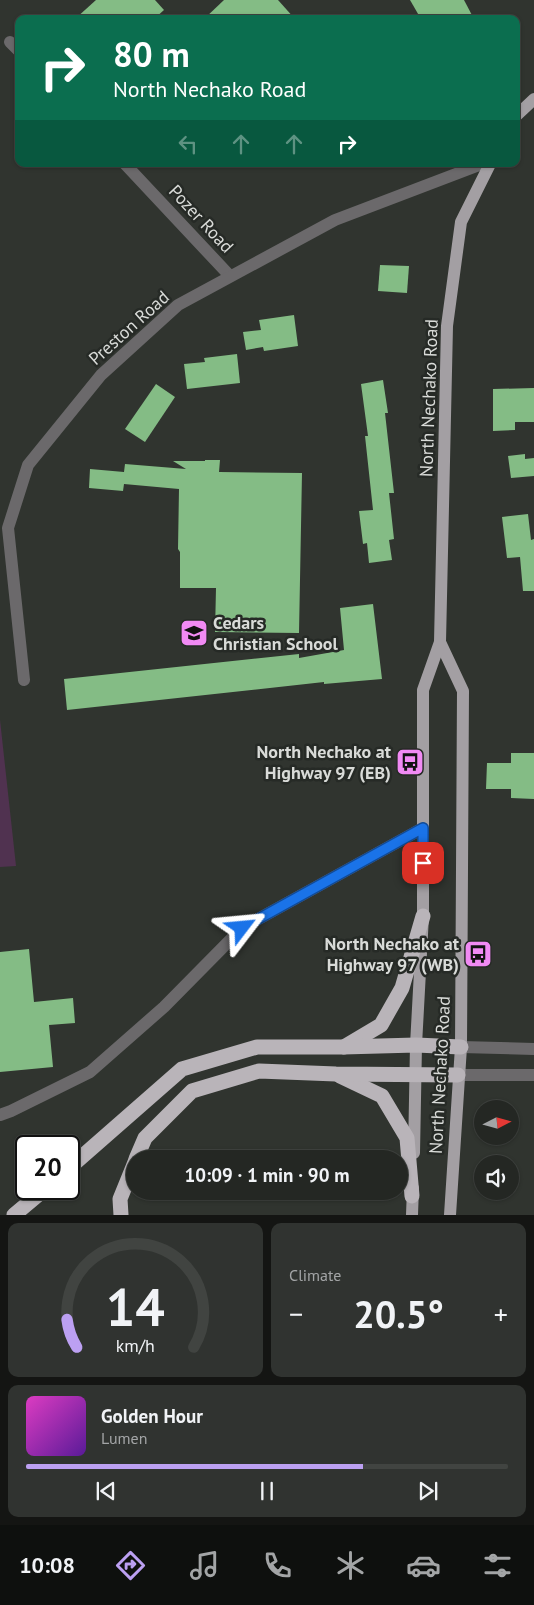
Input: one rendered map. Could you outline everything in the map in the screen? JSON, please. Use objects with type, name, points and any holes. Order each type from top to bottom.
[{"type":"highway","points":[[343,1048],[381,1025],[402,988],[423,916]]},
{"type":"highway","points":[[80,1158],[182,1069],[257,1046],[343,1048],[416,1045],[461,1047]]},
{"type":"highway","points":[[140,1150],[145,1138],[192,1091],[259,1070],[336,1074],[458,1075]]},
{"type":"highway","points":[[336,1074],[382,1096],[408,1138],[412,1196]]},
{"type":"highway","points":[[121,1215],[120,1199],[126,1184]]},
{"type":"highway","points":[[14,1215],[32,1200]]},
{"type":"main road","points":[[520,112],[534,99]]},
{"type":"main road","name":"North Nechako Road","points":[[412,1215],[416,1045],[423,916],[423,690],[440,642],[447,326],[461,222],[488,167]]},
{"type":"main road","name":"North Nechako Road","points":[[440,642],[463,691],[461,1047],[450,1215]]},
{"type":"street","name":"Pozer Road","points":[[128,167],[230,276]]},
{"type":"street","name":"Preston Road","points":[[24,680],[8,528],[28,465],[101,375],[178,305],[230,276],[335,220],[474,167]]},
{"type":"street","points":[[0,1115],[90,1072],[164,1007],[242,928],[423,828]]},
{"type":"street","points":[[461,1047],[534,1049]]},
{"type":"street","points":[[458,1075],[534,1075]]},
{"type":"shaded area","points":[[0,720],[16,866],[0,867]]},
{"type":"building","points":[[96,0],[155,0],[164,10],[158,15],[79,15]]},
{"type":"building","points":[[224,0],[278,0],[291,15],[208,15]]},
{"type":"building","points":[[410,0],[464,0],[472,15],[419,15]]},
{"type":"building","points":[[380,265],[409,266],[407,293],[378,291]]},
{"type":"building","points":[[294,315],[298,346],[264,351],[263,347],[246,350],[243,332],[261,330],[259,320]]},
{"type":"building","points":[[237,354],[240,383],[187,389],[184,364],[205,362],[204,358]]},
{"type":"building","points":[[383,380],[388,413],[385,413],[394,493],[389,493],[394,539],[389,540],[392,560],[369,563],[367,543],[363,544],[359,511],[373,510],[365,436],[368,436],[361,384]]},
{"type":"building","points":[[156,384],[175,397],[145,442],[125,429]]},
{"type":"building","points":[[534,388],[534,422],[515,422],[515,430],[493,431],[493,389]]},
{"type":"building","points":[[525,454],[525,459],[534,458],[534,476],[511,478],[508,456]]},
{"type":"building","name":"Cedars Christian School","points":[[220,460],[219,472],[302,473],[299,633],[215,632],[216,588],[180,588],[180,552],[178,549],[179,489],[124,484],[123,491],[89,488],[90,469],[124,472],[125,464],[186,469],[173,461]]},
{"type":"building","points":[[528,514],[531,540],[534,539],[534,591],[523,591],[520,557],[507,558],[502,517]]},
{"type":"building","points":[[373,604],[382,679],[324,684],[324,682],[67,710],[64,679],[299,654],[299,658],[344,650],[340,608]]},
{"type":"building","points":[[511,753],[534,753],[534,799],[511,798],[511,789],[486,789],[487,763],[511,763]]},
{"type":"building","points":[[29,949],[34,1002],[73,998],[75,1023],[49,1025],[53,1067],[0,1072],[0,952]]},
{"type":"place","name":"Cedars Christian School","points":[[194,633]]},
{"type":"place","name":"North Nechako at Highway 97 (EB)","points":[[410,762]]},
{"type":"place","name":"North Nechako at Highway 97 (WB)","points":[[478,954]]},
{"type":"route","points":[[242,928],[423,828],[423,863]]}]
